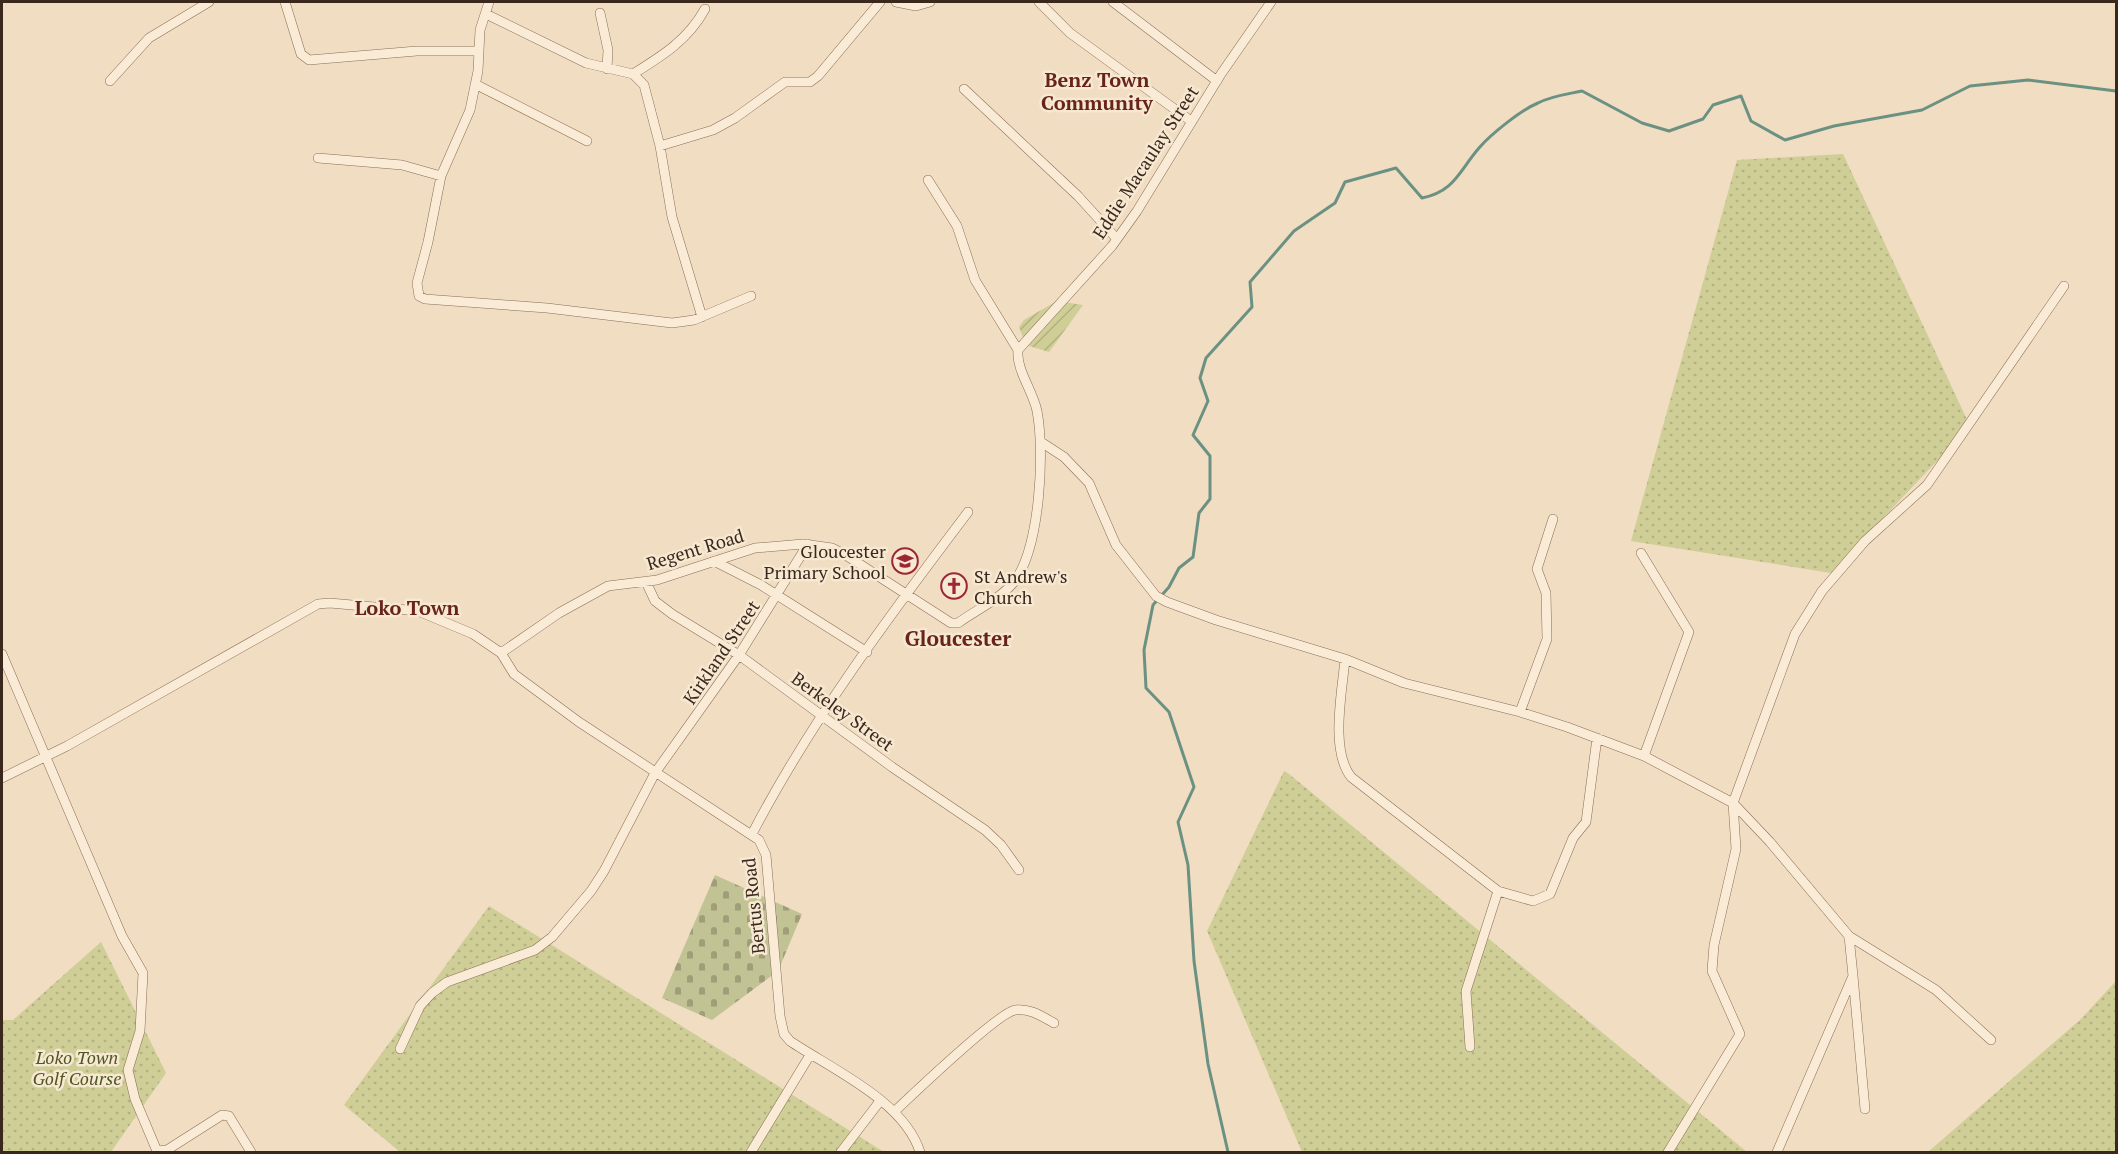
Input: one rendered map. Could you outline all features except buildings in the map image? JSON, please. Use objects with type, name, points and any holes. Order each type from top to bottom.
[{"type":"street","points":[[110,81],[149,38],[209,2]]},
{"type":"street","points":[[285,2],[301,54],[309,60],[417,51],[477,51]]},
{"type":"street","points":[[489,2],[480,30],[475,84],[465,123],[441,176],[417,283],[420,296],[425,299],[536,307],[672,323],[702,317],[751,296]]},
{"type":"street","points":[[660,146],[713,130],[735,118],[785,82],[810,82],[818,76],[880,2]]},
{"type":"street","points":[[896,2],[916,6],[930,2]]},
{"type":"street","points":[[1040,2],[1070,33],[1191,121]]},
{"type":"street","points":[[1113,2],[1217,81]]},
{"type":"street","name":"Eddie Macaulay Street","points":[[1018,350],[1117,239],[1191,121],[1271,2]]},
{"type":"street","points":[[633,74],[672,50],[698,22],[705,9]]},
{"type":"street","points":[[600,13],[608,50],[607,69]]},
{"type":"street","points":[[486,14],[586,63],[633,74],[644,85],[660,146],[672,217],[702,317]]},
{"type":"street","points":[[475,84],[587,141]]},
{"type":"street","points":[[964,89],[1078,196],[1117,239]]},
{"type":"street","points":[[318,158],[402,165],[441,176]]},
{"type":"street","points":[[905,595],[951,623],[958,622],[1012,584],[1030,550],[1039,489],[1041,442],[1036,411],[1018,362],[1018,350],[975,280],[957,226],[928,180]]},
{"type":"street","points":[[1668,1152],[1740,1034],[1712,971],[1714,945],[1736,849],[1733,803],[1795,634],[1822,591],[1865,542],[1927,485],[2064,286]]},
{"type":"street","points":[[1041,442],[1064,457],[1089,483],[1116,545],[1156,596],[1216,620],[1345,659],[1404,683],[1520,712],[1597,738],[1644,756],[1733,803],[1770,842],[1849,936],[1936,990],[1991,1040]]},
{"type":"street","points":[[752,834],[783,775],[821,715],[905,595],[968,512]]},
{"type":"street","points":[[1520,712],[1547,639],[1546,593],[1538,569],[1553,519]]},
{"type":"street","name":"Regent Road","points":[[501,653],[560,613],[608,586],[646,582],[755,548],[808,544],[832,548],[905,595]]},
{"type":"street","name":"Kirkland Street","points":[[400,1049],[420,1006],[432,993],[447,982],[535,950],[552,937],[604,871],[655,773],[739,655],[808,544]]},
{"type":"street","points":[[1641,553],[1689,632],[1644,756]]},
{"type":"street","points":[[714,561],[777,596],[867,652]]},
{"type":"street","name":"Berkeley Street","points":[[646,582],[650,595],[660,605],[739,655],[985,830],[1001,845],[1019,870]]},
{"type":"street","points":[[2,778],[67,746],[318,604],[330,603],[418,611],[473,634],[501,653]]},
{"type":"street","name":"Bertus Road","points":[[501,653],[514,674],[522,680],[655,773],[752,834],[764,846],[782,1025],[790,1041],[895,1111],[910,1132],[920,1152]]},
{"type":"street","points":[[2,654],[122,936],[143,973],[140,1031],[128,1070],[135,1099],[157,1151],[167,1150],[222,1115],[229,1116],[235,1122],[251,1152]]},
{"type":"street","points":[[1345,659],[1339,749],[1344,768],[1351,777],[1498,891],[1533,901],[1550,894],[1573,838],[1586,822],[1597,738]]},
{"type":"street","points":[[1470,1047],[1466,991],[1498,891]]},
{"type":"street","points":[[1849,936],[1865,1109]]},
{"type":"street","points":[[1777,1152],[1853,976]]},
{"type":"street","points":[[895,1111],[967,1046],[1013,1010],[1032,1011],[1054,1023]]},
{"type":"street","points":[[751,1152],[810,1055]]},
{"type":"street","points":[[841,1152],[880,1101]]},
{"type":"green space","points":[[1843,154],[1970,426],[1831,573],[1631,541],[1737,160]]},
{"type":"green space","points":[[1057,301],[1083,305],[1049,352],[1026,345],[1019,327],[1024,320]]},
{"type":"green space","points":[[1284,771],[1747,1152],[1302,1152],[1207,931]]},
{"type":"green space","points":[[715,875],[802,914],[778,971],[712,1020],[662,998]]},
{"type":"green space","points":[[489,906],[884,1152],[400,1152],[344,1105]]},
{"type":"green space","name":"Loko Town Golf Course","points":[[101,942],[166,1073],[111,1152],[2,1152],[2,1020],[13,1020]]},
{"type":"green space","points":[[2116,981],[2116,1152],[1928,1152],[2081,1019]]},
{"type":"waterway","points":[[1228,1152],[1208,1064],[1194,961],[1188,865],[1178,822],[1194,787],[1169,712],[1146,688],[1144,650],[1153,605],[1169,587],[1179,568],[1193,557],[1199,513],[1210,499],[1210,456],[1193,435],[1208,401],[1200,378],[1206,358],[1252,307],[1250,282],[1294,231],[1335,203],[1345,182],[1396,168],[1422,198],[1433,195],[1449,185],[1479,148],[1523,111],[1543,101],[1582,91],[1642,123],[1669,131],[1703,119],[1713,105],[1741,96],[1751,121],[1785,140],[1834,126],[1922,110],[1970,86],[2028,80],[2116,91]]},
{"type":"place","name":"Gloucester Primary School","points":[[905,561]]},
{"type":"place","name":"St Andrew's Church","points":[[954,586]]},
{"type":"district","name":"Benz Town Community","points":[[1097,90]]},
{"type":"district","name":"Loko Town","points":[[407,607]]},
{"type":"district","name":"Gloucester","points":[[958,638]]}]
